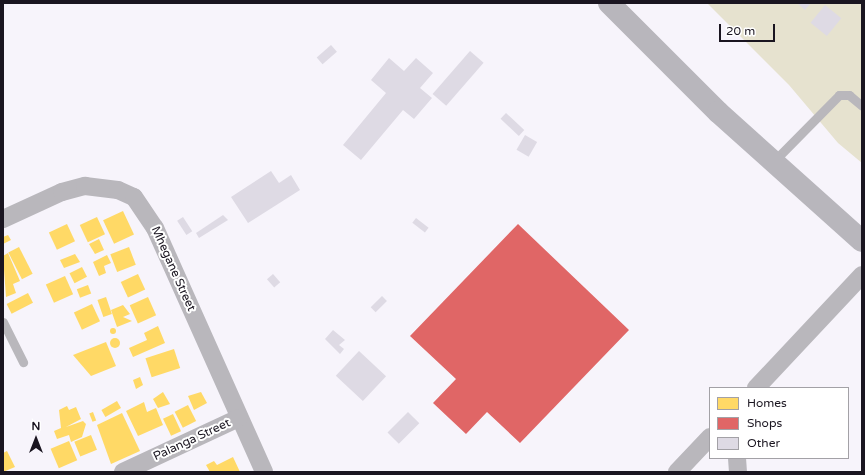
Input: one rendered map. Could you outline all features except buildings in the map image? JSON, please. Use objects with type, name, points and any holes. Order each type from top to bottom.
[{"type":"main road","points":[[609,3],[773,162],[862,241]]},
{"type":"street","name":"Mhegane Street","points":[[3,219],[62,192],[85,186],[118,190],[134,197],[147,212],[264,472]]},
{"type":"street","points":[[757,387],[862,275]]},
{"type":"street","name":"Palanga Street","points":[[123,472],[240,418]]},
{"type":"street","points":[[677,472],[709,438]]},
{"type":"street","points":[[737,459],[738,472]]},
{"type":"lane","points":[[773,162],[839,95],[849,95],[862,106]]},
{"type":"lane","points":[[3,322],[23,362]]},
{"type":"shaded area","points":[[707,3],[862,3],[862,163],[838,143],[789,85]]}]
